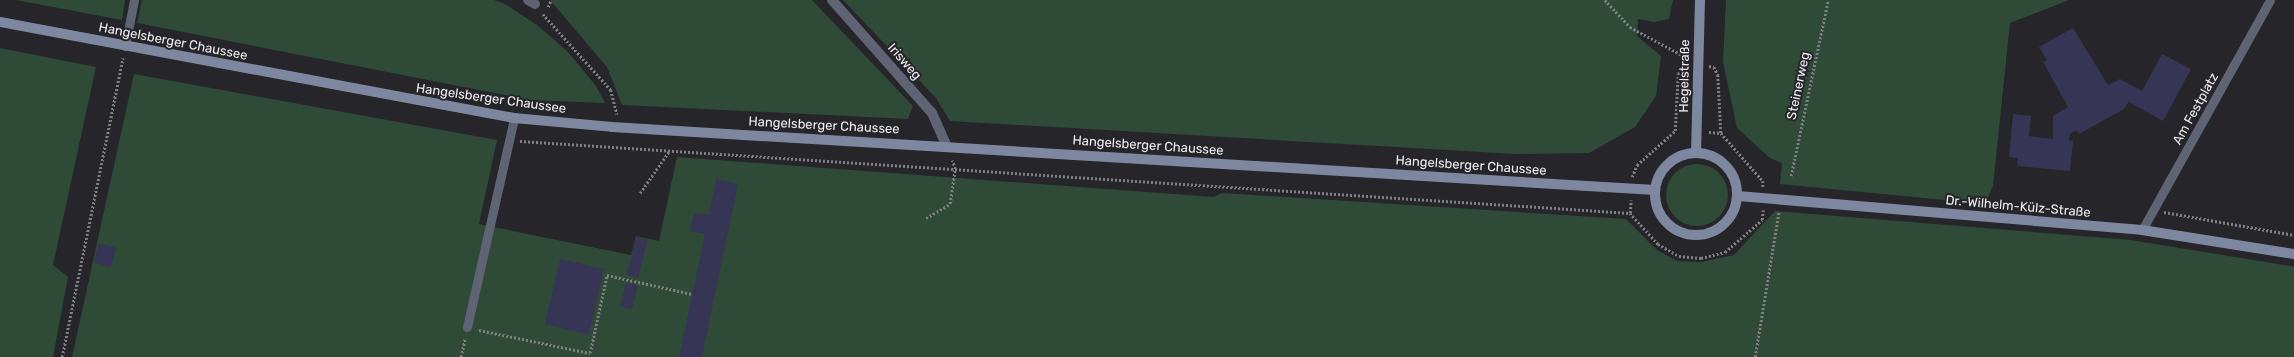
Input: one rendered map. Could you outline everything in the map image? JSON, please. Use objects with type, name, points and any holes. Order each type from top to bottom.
[{"type":"main road","name":"Hegelstraße","points":[[1696,153],[1700,0]]},
{"type":"main road","name":"Hangelsberger Chaussee","points":[[0,22],[514,118],[620,128],[947,146],[1656,190]]},
{"type":"main road","points":[[1696,153],[1714,157],[1725,164],[1733,175],[1738,196],[1733,214],[1724,225],[1712,232],[1698,235],[1684,234],[1672,227],[1662,217],[1656,204],[1656,190],[1659,178],[1666,167],[1676,159],[1696,153]]},
{"type":"main road","name":"Dr.-Wilhelm-Külz-Straße","points":[[1738,196],[2142,230],[2294,254]]},
{"type":"street","name":"Irisweg","points":[[832,0],[932,113],[947,146]]},
{"type":"lane","points":[[125,46],[134,0]]},
{"type":"lane","name":"Am Festplatz","points":[[2142,230],[2270,0]]},
{"type":"lane","points":[[467,327],[514,118]]},
{"type":"path","points":[[1605,0],[1630,27],[1682,55],[1685,67]]},
{"type":"path","name":"Steinerweg","points":[[1791,176],[1828,0]]},
{"type":"path","points":[[531,2],[611,90],[620,128],[618,146]]},
{"type":"path","points":[[62,357],[125,46]]},
{"type":"path","points":[[509,140],[1630,213],[1658,244],[1679,256],[1701,258],[1725,252],[1762,220],[1763,181],[1721,133],[1718,75],[1714,68],[1698,64],[1685,67],[1678,74],[1675,131],[1632,171],[1630,213]]},
{"type":"path","points":[[926,218],[950,204],[955,169],[947,146]]},
{"type":"path","points":[[640,194],[670,150]]},
{"type":"path","points":[[1755,357],[1781,200]]},
{"type":"path","points":[[2154,210],[2294,235]]},
{"type":"path","points":[[461,357],[467,327],[590,353],[607,275],[692,294]]},
{"type":"green space","points":[[16,0],[125,0],[122,20]]},
{"type":"green space","points":[[142,0],[494,0],[505,4],[537,25],[568,52],[596,86],[605,103],[530,100],[137,23]]},
{"type":"green space","points":[[550,0],[812,0],[913,106],[908,119],[622,105],[607,67]]},
{"type":"green space","points":[[843,0],[1673,0],[1669,19],[1654,22],[1638,19],[1637,36],[1661,56],[1656,96],[1635,127],[1589,153],[1516,154],[950,121],[936,98]]},
{"type":"green space","points":[[1726,0],[2069,0],[2010,23],[1993,186],[1985,204],[1780,184],[1782,163],[1770,158],[1737,128],[1723,62]]},
{"type":"green space","points":[[0,48],[96,67],[53,265],[68,277],[53,357],[0,357]]},
{"type":"green space","points":[[134,74],[497,140],[479,224],[631,255],[636,236],[659,241],[677,157],[1214,197],[1222,193],[1626,219],[1657,250],[1677,261],[1702,262],[1734,255],[1775,211],[2131,240],[2294,267],[2294,357],[72,357]]},
{"type":"green space","points":[[1691,164],[1703,164],[1719,173],[1726,183],[1728,195],[1726,207],[1719,217],[1703,226],[1691,226],[1680,221],[1671,212],[1666,201],[1666,189],[1671,178],[1680,169]]},
{"type":"building","points":[[2073,28],[2108,85],[2120,79],[2142,91],[2162,54],[2191,69],[2163,121],[2129,102],[2124,109],[2079,134],[2076,130],[2070,134],[2069,140],[2073,141],[2070,171],[2017,166],[2018,158],[2009,157],[2013,114],[2031,116],[2029,136],[2053,139],[2053,116],[2068,107],[2043,62],[2047,60],[2039,47]]},
{"type":"building","points":[[716,179],[738,184],[702,357],[679,357],[705,234],[690,231],[694,213],[709,215]]},
{"type":"building","points":[[636,237],[648,240],[638,278],[627,275]]},
{"type":"building","points":[[99,243],[116,248],[111,267],[93,262]]},
{"type":"building","points":[[560,259],[604,269],[589,334],[545,324]]},
{"type":"building","points":[[626,283],[638,286],[632,309],[620,306]]}]
